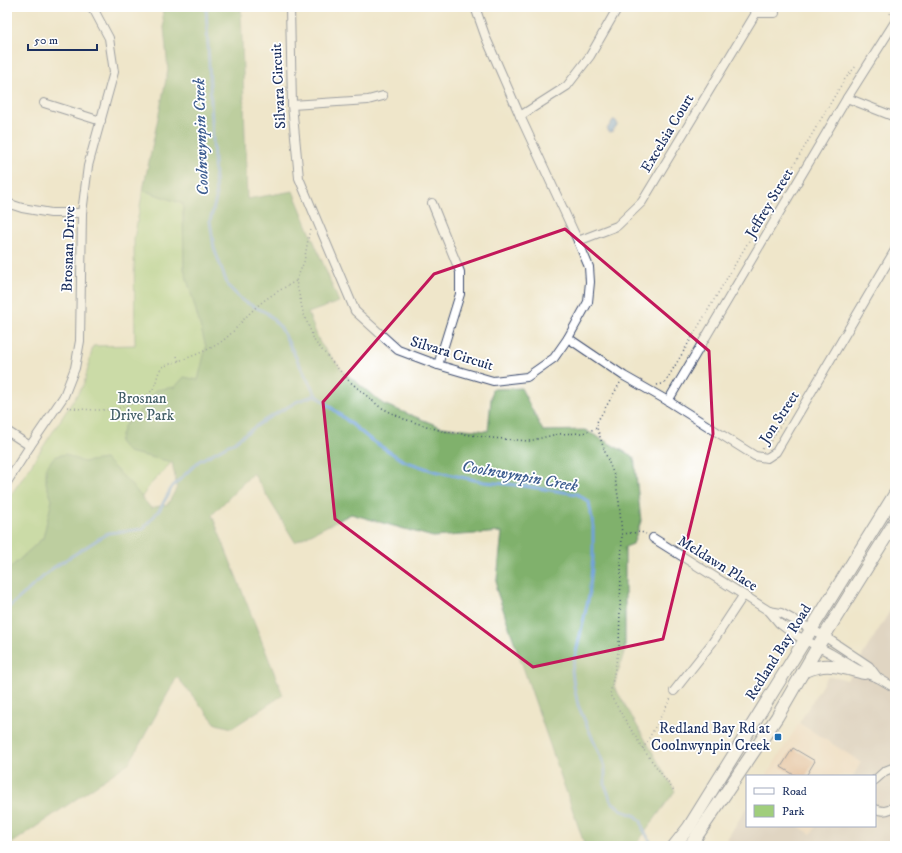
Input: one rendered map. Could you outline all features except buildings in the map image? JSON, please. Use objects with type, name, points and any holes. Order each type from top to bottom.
[{"type":"main road","name":"Redland Bay Road","points":[[674,846],[689,827],[714,788],[895,494]]},
{"type":"main road","name":"Redland Bay Road","points":[[690,846],[777,716],[821,641],[895,522]]},
{"type":"main road","points":[[803,672],[820,666],[836,666],[846,670],[864,673]]},
{"type":"street","name":"Silvara Circuit","points":[[290,7],[292,105],[299,178],[355,310],[398,350],[438,365],[493,381],[527,377],[554,358],[568,338],[588,302],[590,282],[589,267],[520,116],[486,38],[475,7]]},
{"type":"street","points":[[520,116],[567,86],[590,56],[618,7]]},
{"type":"street","name":"Brosnan Drive","points":[[7,482],[64,396],[75,368],[80,340],[82,213],[88,166],[114,72],[109,38],[93,8]]},
{"type":"street","name":"Excelsia Court","points":[[578,241],[617,226],[642,202],[755,10],[775,13]]},
{"type":"street","name":"Jeffrey Street","points":[[668,401],[892,19]]},
{"type":"street","points":[[292,105],[368,100],[383,96]]},
{"type":"street","points":[[847,98],[895,117]]},
{"type":"street","points":[[44,103],[101,121]]},
{"type":"street","points":[[7,203],[22,208],[51,213],[82,213]]},
{"type":"street","points":[[432,203],[460,272],[460,294],[438,365]]},
{"type":"street","name":"Jon Street","points":[[568,338],[624,376],[668,401],[755,456],[767,458],[776,452],[895,250]]},
{"type":"street","points":[[7,431],[30,446]]},
{"type":"street","name":"Meldawn Place","points":[[653,538],[769,611],[779,623],[792,633],[808,634]]},
{"type":"street","points":[[674,691],[712,643],[743,596]]},
{"type":"street","name":"Meldawn Place","points":[[769,611],[781,613],[808,634]]},
{"type":"street","points":[[808,634],[869,666],[878,678]]},
{"type":"street","points":[[808,634],[821,641],[864,673],[878,678],[895,688]]},
{"type":"street","points":[[876,779],[885,771],[895,767]]},
{"type":"street","points":[[876,809],[882,811],[890,810],[895,805]]},
{"type":"path","points":[[892,19],[894,7]]},
{"type":"path","points":[[655,385],[665,384],[840,87],[858,64]]},
{"type":"path","points":[[318,223],[312,227],[309,234],[304,262],[296,281],[303,312],[315,342],[348,380],[380,407],[404,419],[442,431],[492,438],[529,441],[557,434],[583,433],[597,428]]},
{"type":"path","points":[[57,406],[88,410],[115,410],[134,403],[147,396],[154,388],[159,370],[162,367],[199,354],[218,345],[264,300],[296,281]]},
{"type":"path","points":[[177,356],[179,361]]},
{"type":"path","points":[[624,376],[597,422],[597,428],[615,478],[622,534],[619,647],[610,695],[643,749],[675,792]]},
{"type":"path","points":[[758,449],[762,449],[769,444],[786,416]]},
{"type":"path","points":[[622,534],[641,532],[653,538]]},
{"type":"path","points":[[643,749],[674,691]]},
{"type":"highlighted area","points":[[565,229],[709,351],[713,434],[663,639],[533,667],[335,519],[323,402],[434,274]]},
{"type":"shaded area","points":[[895,603],[895,846],[735,846],[727,839],[746,809],[746,827],[800,827],[811,834],[815,827],[876,827],[876,775],[854,775],[861,762],[799,723],[827,677],[837,677],[847,680]]},
{"type":"shaded area","points":[[799,723],[862,762],[854,775],[767,775]]},
{"type":"shaded area","points":[[800,827],[815,827],[811,834]]},
{"type":"green space","points":[[162,7],[241,7],[247,199],[293,191],[339,302],[308,313],[320,343],[343,371],[383,404],[441,427],[488,431],[492,389],[521,388],[543,431],[585,430],[634,457],[641,521],[633,544],[625,547],[625,649],[614,686],[675,791],[635,846],[585,846],[496,589],[502,532],[433,537],[351,514],[295,542],[253,473],[212,515],[283,695],[232,728],[216,724],[177,677],[130,762],[7,846],[7,571],[43,538],[52,500],[46,483],[46,468],[54,457],[65,454],[83,462],[105,459],[129,482],[151,508],[168,504],[177,487],[172,462],[128,452],[119,442],[124,426],[138,413],[156,390],[175,387],[184,377],[198,380],[206,347],[184,268],[183,204],[143,190],[168,70]]},
{"type":"green space","name":"Brosnan Drive Park","points":[[143,190],[183,204],[184,268],[229,422],[172,462],[149,486],[131,514],[43,538],[7,571],[7,500],[84,384],[93,346],[135,345],[134,239]]},
{"type":"water","points":[[613,120],[617,122],[617,125],[612,132],[609,132],[607,129]]},
{"type":"waterway","name":"Coolnwynpin Creek","points":[[206,7],[216,199],[210,221],[214,248],[228,286],[243,301],[267,313],[281,328],[316,395],[371,440],[404,461],[434,471],[484,482],[517,485],[577,494],[589,502],[593,525],[593,557],[589,596],[572,670],[574,686],[578,705],[605,767],[605,785],[611,801],[623,811],[636,816],[641,821],[643,829],[651,843]]},
{"type":"waterway","name":"Coolnwynpin Creek","points":[[7,609],[53,568],[108,533],[143,529],[160,509],[172,487],[199,461],[234,442],[265,420],[298,401],[316,395]]},
{"type":"place","name":"Redland Bay Rd at Coolnwynpin Creek","points":[[778,737]]}]
